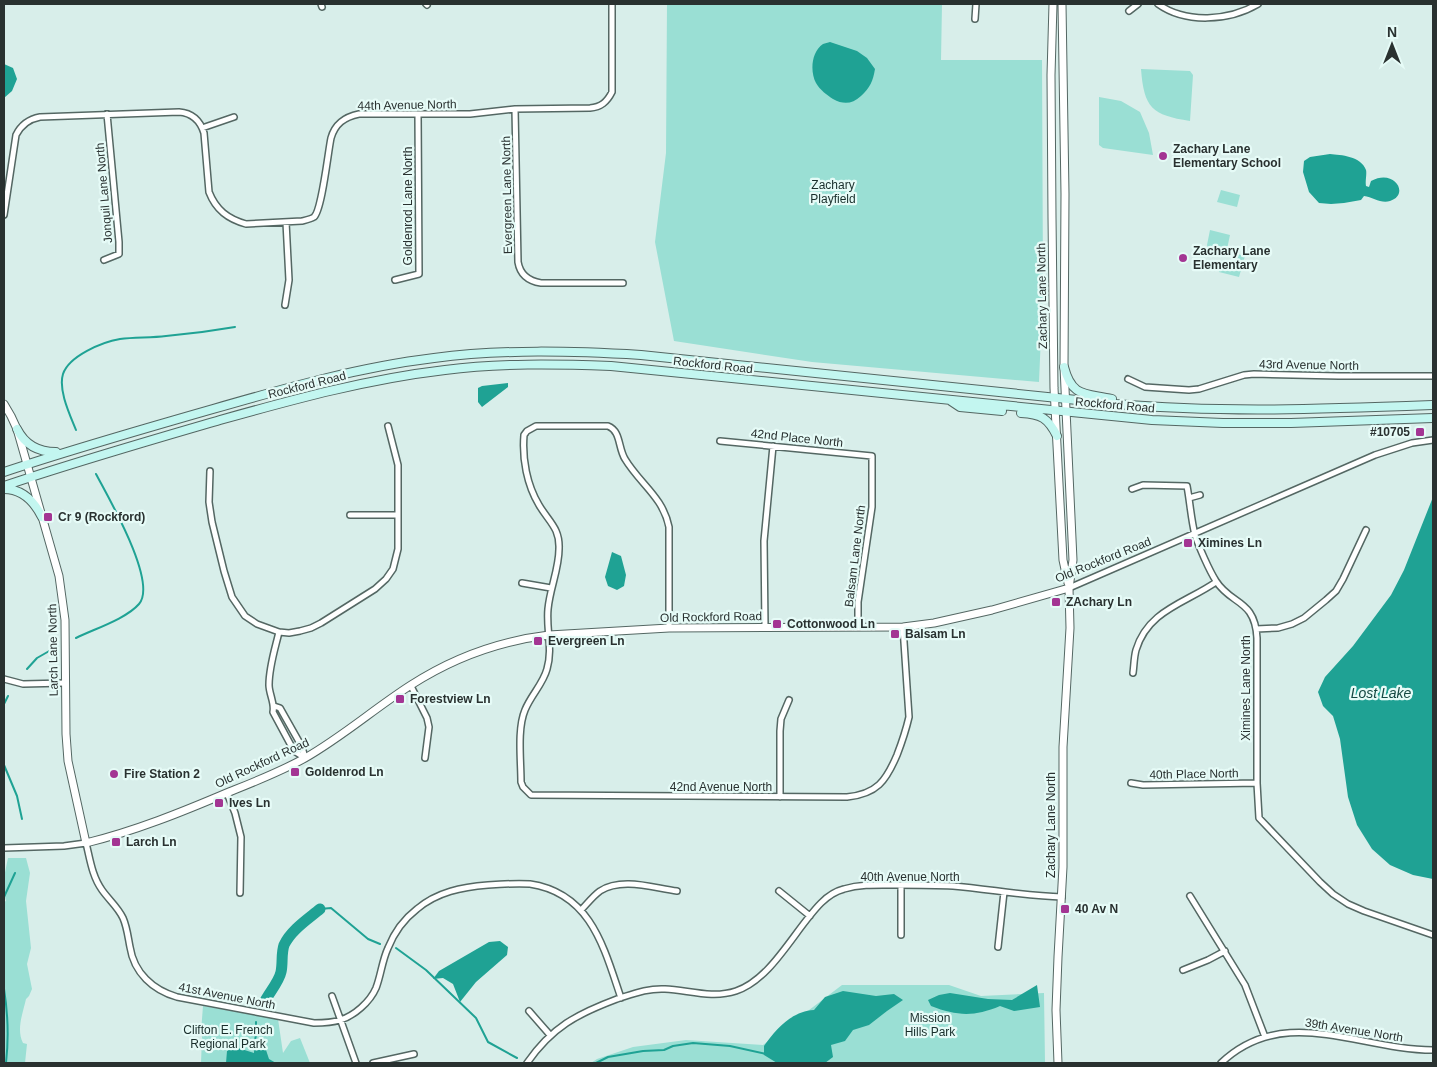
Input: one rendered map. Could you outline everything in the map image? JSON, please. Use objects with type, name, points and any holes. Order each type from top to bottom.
[{"type":"main road","name":"Rockford Road","points":[[4,472],[63,452],[340,374],[434,358],[492,353],[570,351],[641,356],[1138,406],[1266,410],[1433,405]]},
{"type":"main road","name":"Rockford Road","points":[[4,488],[30,477],[161,437],[334,389],[395,377],[446,370],[532,364],[611,366],[1152,420],[1292,424],[1433,418]]},
{"type":"main road","points":[[1064,367],[1067,380],[1074,389],[1083,394],[1138,406]]},
{"type":"main road","points":[[950,400],[960,407],[1037,415],[1045,418],[1050,423],[1057,436]]},
{"type":"main road","points":[[16,429],[24,440],[34,448],[43,452],[63,452]]},
{"type":"main road","points":[[4,488],[15,490],[27,497],[37,506],[42,517]]},
{"type":"street","name":"44th Avenue North","points":[[202,128],[209,192],[218,209],[225,215],[246,224],[309,219],[318,211],[333,130],[344,119],[351,116],[359,114],[481,113],[515,109],[590,108],[601,105],[612,92],[612,4]]},
{"type":"street","points":[[975,19],[976,4]]},
{"type":"street","name":"Zachary Lane North","points":[[1052,4],[1052,217],[1055,397],[1063,560],[1069,588]]},
{"type":"street","name":"Zachary Lane North","points":[[1058,1063],[1056,1010],[1063,866],[1063,747],[1070,628],[1069,588],[1073,560],[1064,367],[1065,194],[1062,4]]},
{"type":"street","points":[[1128,11],[1138,4]]},
{"type":"street","points":[[1158,4],[1175,14],[1196,18],[1226,16],[1258,4]]},
{"type":"street","name":"Evergreen Lane North","points":[[515,109],[518,262],[522,273],[533,282],[541,283],[623,283]]},
{"type":"street","points":[[4,216],[16,135],[22,125],[28,121],[40,117],[184,112],[197,119],[202,128],[234,116]]},
{"type":"street","name":"Jonquil Lane North","points":[[104,260],[119,254],[107,114]]},
{"type":"street","name":"Goldenrod Lane North","points":[[395,280],[419,274],[418,114]]},
{"type":"street","points":[[285,305],[289,280],[286,222]]},
{"type":"street","name":"43rd Avenue North","points":[[1128,379],[1146,387],[1189,390],[1254,374],[1433,376]]},
{"type":"street","name":"Larch Lane North","points":[[4,404],[16,429],[59,576],[65,620],[68,760],[86,843]]},
{"type":"street","points":[[210,471],[209,502],[212,522],[224,571],[232,597],[238,607],[248,619],[267,629],[289,633],[311,628],[375,589],[393,569],[397,556],[398,465],[388,426]]},
{"type":"street","points":[[549,635],[547,626],[548,611],[551,588],[559,560],[559,536],[555,526],[539,506],[526,474],[524,435],[536,426],[608,426],[614,428],[624,458],[658,499],[667,518],[669,527],[669,628]]},
{"type":"street","name":"Old Rockford Road","points":[[4,848],[64,846],[86,843],[130,832],[227,793],[305,758],[411,686],[455,661],[505,642],[549,635],[669,628],[858,628],[903,627],[934,623],[992,610],[1069,588],[1375,455],[1412,443],[1433,440]]},
{"type":"street","name":"42nd Place North","points":[[720,441],[872,456]]},
{"type":"street","points":[[765,627],[764,541],[774,446]]},
{"type":"street","name":"Balsam Lane North","points":[[858,628],[858,602],[872,507],[872,456]]},
{"type":"street","points":[[1132,489],[1142,485],[1187,486],[1189,498],[1200,495]]},
{"type":"street","name":"Ximines Lane North","points":[[1189,498],[1195,534],[1216,582],[1252,615],[1256,629],[1259,818],[1333,894],[1348,904],[1364,911],[1433,935]]},
{"type":"street","points":[[350,515],[397,515]]},
{"type":"street","points":[[1061,517],[1072,516]]},
{"type":"street","points":[[1256,629],[1278,628],[1292,624],[1304,618],[1326,600],[1343,579],[1366,530]]},
{"type":"street","points":[[1133,673],[1136,652],[1147,627],[1165,610],[1192,597],[1216,582]]},
{"type":"street","points":[[522,583],[551,588]]},
{"type":"street","name":"42nd Avenue North","points":[[549,635],[550,652],[547,671],[529,701],[524,712],[522,725],[521,782],[522,787],[531,796],[847,798],[867,793],[884,780],[892,767],[907,729],[909,717],[903,627]]},
{"type":"street","points":[[278,632],[269,685],[270,696],[274,706],[273,712],[294,751],[305,758]]},
{"type":"street","points":[[4,679],[23,684],[66,683]]},
{"type":"street","points":[[411,686],[428,718],[429,727],[425,758]]},
{"type":"street","points":[[780,798],[781,725],[789,700]]},
{"type":"street","points":[[274,706],[280,708],[302,747],[305,758]]},
{"type":"street","name":"40th Place North","points":[[1131,783],[1143,785],[1257,783]]},
{"type":"street","points":[[227,793],[235,813],[241,837],[240,894]]},
{"type":"street","name":"41st Avenue North","points":[[86,843],[96,878],[102,890],[118,908],[124,921],[130,948],[138,970],[155,988],[165,994],[177,997],[314,1023],[341,1020],[361,1008],[370,999],[375,990],[393,937],[407,918],[417,909],[431,899],[446,892],[474,886],[528,884],[556,892],[581,910]]},
{"type":"street","points":[[621,998],[597,933],[581,910],[600,892],[621,884],[677,891]]},
{"type":"street","name":"40th Avenue North","points":[[527,1063],[540,1045],[563,1024],[593,1008],[621,998],[650,989],[663,988],[706,995],[735,992],[749,985],[762,975],[823,901],[842,890],[864,885],[954,886],[1062,897]]},
{"type":"street","points":[[901,885],[901,935]]},
{"type":"street","points":[[779,891],[810,916]]},
{"type":"street","points":[[998,948],[1004,892]]},
{"type":"street","points":[[1190,896],[1245,985],[1265,1037]]},
{"type":"street","points":[[1184,970],[1224,951]]},
{"type":"street","points":[[332,996],[356,1063]]},
{"type":"street","points":[[529,1011],[550,1035]]},
{"type":"street","name":"39th Avenue North","points":[[1221,1063],[1243,1045],[1278,1033],[1296,1031],[1401,1048],[1433,1050]]},
{"type":"street","points":[[373,1063],[414,1054]]},
{"type":"green space","name":"Zachary Playfield","points":[[667,4],[942,4],[941,60],[1042,60],[1043,288],[1039,382],[812,362],[674,341],[655,242],[666,153]]},
{"type":"green space","points":[[1141,69],[1190,71],[1193,75],[1190,121],[1167,116],[1152,107],[1145,93]]},
{"type":"green space","points":[[1099,97],[1121,101],[1140,112],[1149,133],[1153,155],[1103,148],[1099,145]]},
{"type":"green space","points":[[1221,190],[1240,195],[1237,207],[1217,202]]},
{"type":"green space","points":[[1210,230],[1230,235],[1227,249],[1224,252],[1208,248]]},
{"type":"green space","points":[[1237,254],[1245,256],[1239,277],[1219,272],[1221,262],[1234,265]]},
{"type":"green space","points":[[8,858],[26,858],[30,873],[26,901],[31,948],[27,964],[32,989],[26,999],[20,1027],[23,1043],[27,1044],[25,1063],[4,1063],[4,902],[6,901],[4,885]]},
{"type":"green space","name":"Mission Hills Park","points":[[842,985],[949,985],[981,996],[1044,993],[1045,1063],[591,1063],[597,1059],[633,1047],[686,1040],[763,1045]]},
{"type":"green space","name":"Clifton E. French Regional Park","points":[[203,1006],[278,1019],[283,1053],[291,1041],[300,1038],[310,1063],[201,1063]]},
{"type":"water","points":[[830,42],[857,51],[867,58],[875,69],[867,90],[858,99],[851,102],[844,103],[833,99],[819,88],[814,78],[812,68],[816,52],[823,44]]},
{"type":"water","points":[[4,64],[13,68],[17,79],[12,91],[4,98]]},
{"type":"water","points":[[1330,154],[1350,157],[1360,162],[1366,170],[1366,186],[1369,187],[1371,181],[1387,178],[1397,184],[1399,194],[1396,198],[1387,202],[1364,196],[1361,200],[1344,203],[1319,203],[1309,192],[1303,172],[1304,161],[1310,157]]},
{"type":"water","points":[[508,383],[508,387],[482,407],[478,402],[478,388]]},
{"type":"water","name":"Lost Lake","points":[[1433,497],[1433,879],[1413,875],[1390,865],[1372,849],[1357,825],[1348,797],[1340,739],[1333,716],[1323,706],[1318,692],[1325,677],[1353,646],[1391,595],[1404,570]]},
{"type":"water","points":[[612,552],[621,556],[626,575],[624,586],[617,590],[608,586],[605,577]]},
{"type":"water","points":[[500,941],[508,947],[507,955],[476,982],[460,1002],[453,984],[443,978],[433,979],[439,971],[489,942]]},
{"type":"water","points":[[1037,985],[1040,1007],[1014,1011],[1000,1006],[991,1010],[966,1014],[949,1012],[931,1006],[928,1000],[950,993],[988,999],[1012,1000]]},
{"type":"water","points":[[843,991],[876,996],[894,994],[903,1000],[869,1025],[853,1030],[845,1041],[831,1045],[833,1057],[825,1063],[777,1063],[764,1055],[764,1046],[785,1022],[806,1011],[814,1010],[825,997]]},
{"type":"water","points":[[235,1047],[254,1053],[259,1048],[266,1050],[269,1059],[276,1063],[226,1063],[227,1051]]},
{"type":"waterway","points":[[76,430],[65,402],[62,380],[66,367],[79,356],[104,343],[120,339],[160,337],[235,327]]},
{"type":"waterway","points":[[76,638],[126,614],[139,604],[143,593],[142,578],[137,559],[120,519],[96,474]]},
{"type":"waterway","points":[[27,669],[37,658],[58,646]]},
{"type":"waterway","points":[[4,704],[8,696]]},
{"type":"waterway","points":[[4,765],[17,796],[22,819]]},
{"type":"waterway","points":[[4,897],[15,873]]},
{"type":"waterway","points":[[320,909],[331,908],[368,939],[380,944]]},
{"type":"waterway","points":[[264,1003],[280,976],[284,945],[291,934],[320,909]]},
{"type":"waterway","points":[[396,948],[426,970],[476,1018],[488,1042],[517,1058]]},
{"type":"waterway","points":[[4,989],[8,1026],[6,1063]]},
{"type":"waterway","points":[[255,1053],[256,1022]]},
{"type":"waterway","points":[[596,1063],[608,1057],[643,1051],[664,1050],[673,1046],[693,1043],[730,1046],[766,1054]]},
{"type":"place","name":"Zachary Lane Elementary School","points":[[1163,156]]},
{"type":"place","name":"Zachary Lane Elementary","points":[[1183,258]]},
{"type":"place","name":"#10705","points":[[1420,432]]},
{"type":"place","name":"Cr 9 (Rockford)","points":[[48,517]]},
{"type":"place","name":"Ximines Ln","points":[[1188,543]]},
{"type":"place","name":"ZAchary Ln","points":[[1056,602]]},
{"type":"place","name":"Cottonwood Ln","points":[[777,624]]},
{"type":"place","name":"Balsam Ln","points":[[895,634]]},
{"type":"place","name":"Evergreen Ln","points":[[538,641]]},
{"type":"place","name":"Forestview Ln","points":[[400,699]]},
{"type":"place","name":"Goldenrod Ln","points":[[295,772]]},
{"type":"place","name":"Fire Station 2","points":[[114,774]]},
{"type":"place","name":"Ives Ln","points":[[219,803]]},
{"type":"place","name":"Larch Ln","points":[[116,842]]},
{"type":"place","name":"40 Av N","points":[[1065,909]]}]
